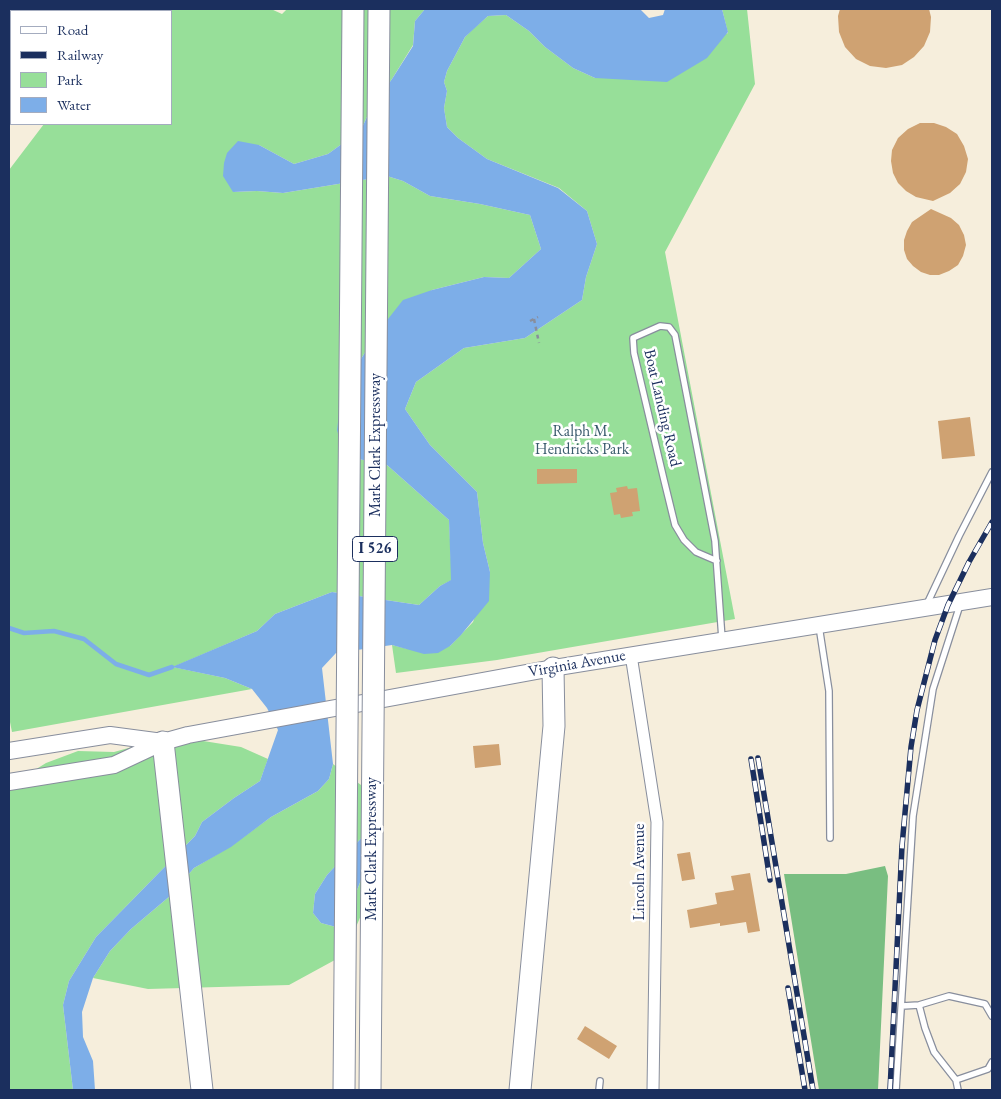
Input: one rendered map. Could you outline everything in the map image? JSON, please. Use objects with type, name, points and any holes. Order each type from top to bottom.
[{"type":"highway","name":"Mark Clark Expressway","points":[[344,1090],[353,9]]},
{"type":"highway","name":"Mark Clark Expressway","points":[[370,1090],[379,9]]},
{"type":"highway","points":[[520,1090],[554,726],[553,668]]},
{"type":"highway","points":[[163,742],[202,1090]]},
{"type":"main road","name":"Virginia Avenue","points":[[9,782],[114,765],[163,742],[188,735],[553,668],[722,639],[992,597]]},
{"type":"main road","name":"Virginia Avenue","points":[[9,751],[110,735],[163,742]]},
{"type":"street","name":"Lincoln Avenue","points":[[631,655],[658,822],[653,1090]]},
{"type":"lane","name":"Boat Landing Road","points":[[716,561],[696,552],[684,540],[675,525],[664,480],[634,353],[633,338],[660,326],[669,327],[675,335],[715,541],[722,639]]},
{"type":"lane","points":[[925,608],[992,472]]},
{"type":"lane","points":[[896,1090],[913,816],[933,689],[960,602]]},
{"type":"lane","points":[[819,624],[829,691],[830,838]]},
{"type":"lane","points":[[902,1006],[919,1005],[949,996],[985,1004],[992,1016]]},
{"type":"lane","points":[[919,1005],[934,1052],[956,1080],[958,1090]]},
{"type":"lane","points":[[956,1080],[988,1069],[992,1062]]},
{"type":"lane","points":[[599,1090],[600,1081]]},
{"type":"path","points":[[530,322],[536,318],[538,343]]},
{"type":"green space","points":[[271,9],[282,14],[287,9],[425,9],[415,21],[413,45],[371,108],[361,130],[328,154],[294,164],[259,145],[233,192],[283,193],[387,176],[403,181],[430,196],[530,215],[541,249],[509,278],[484,277],[432,290],[377,333],[356,367],[344,456],[387,465],[449,520],[452,580],[440,586],[419,605],[332,592],[275,614],[257,631],[173,667],[225,678],[252,689],[12,732],[9,717],[9,170],[43,125],[172,125],[172,10],[64,10]]},
{"type":"green space","name":"Ralph M. Hendricks Park","points":[[722,9],[747,9],[755,84],[665,252],[735,619],[497,660],[396,673],[392,645],[408,649],[450,646],[473,622],[490,572],[483,543],[477,492],[430,445],[405,409],[416,382],[464,348],[525,338],[582,300],[586,277],[597,244],[587,211],[559,188],[487,159],[458,138],[447,127],[444,108],[447,91],[444,82],[447,71],[465,37],[473,29],[488,16],[506,15],[529,31],[545,47],[573,68],[595,78],[622,78],[728,33]]},
{"type":"green space","points":[[172,736],[241,747],[268,759],[260,781],[202,822],[195,836],[96,937],[69,981],[63,1005],[73,1090],[9,1090],[9,786],[46,763],[78,751],[114,752]]},
{"type":"green space","points":[[333,764],[365,788],[379,814],[382,858],[365,906],[344,955],[289,985],[148,989],[93,978],[110,951],[131,929],[170,896],[194,868],[231,846],[271,817],[318,791],[329,779]],"holes":[[[366,833],[368,840],[366,867],[347,916],[336,927],[321,923],[313,913],[315,894],[327,875]]]},
{"type":"green space","points":[[885,866],[888,876],[878,1090],[819,1090],[784,874],[846,874]]},
{"type":"water","points":[[425,9],[640,9],[649,18],[663,15],[665,9],[722,9],[728,32],[707,58],[667,82],[595,78],[573,68],[545,47],[529,31],[506,15],[488,16],[465,37],[447,71],[444,82],[447,91],[444,108],[447,127],[458,138],[487,159],[558,188],[587,211],[597,244],[586,277],[582,300],[525,338],[464,348],[416,382],[405,409],[430,445],[477,492],[483,543],[490,572],[489,601],[461,635],[450,646],[438,653],[424,654],[392,645],[336,653],[322,668],[333,764],[329,779],[318,791],[271,817],[231,847],[194,868],[170,896],[131,929],[110,951],[93,978],[82,1012],[83,1037],[93,1061],[95,1090],[73,1090],[63,1005],[69,981],[96,937],[195,836],[202,822],[260,781],[278,730],[267,708],[252,689],[225,678],[172,667],[257,631],[275,614],[332,592],[419,605],[440,586],[451,580],[449,520],[387,465],[344,456],[337,430],[341,398],[356,367],[377,333],[403,300],[432,290],[484,277],[509,278],[541,249],[530,215],[430,196],[403,181],[387,176],[283,193],[233,192],[223,176],[227,153],[238,141],[259,145],[294,164],[328,154],[361,130],[371,108],[413,46],[415,21]]},
{"type":"water","points":[[366,833],[366,867],[347,916],[336,927],[321,923],[313,913],[315,894],[327,875]]},
{"type":"building","points":[[840,9],[929,9],[931,17],[930,32],[924,46],[914,57],[902,65],[886,68],[870,66],[856,59],[845,47],[839,32],[838,16]]},
{"type":"building","points":[[920,123],[934,123],[946,127],[957,134],[964,146],[968,159],[966,172],[960,184],[950,193],[933,201],[916,197],[906,191],[898,183],[893,173],[891,161],[892,150],[898,138],[908,129]]},
{"type":"building","points":[[931,209],[951,218],[959,225],[966,245],[958,265],[939,275],[921,272],[907,259],[904,250],[904,240],[912,222]]},
{"type":"building","points":[[970,417],[975,456],[942,459],[938,421]]},
{"type":"building","points":[[537,469],[577,469],[577,483],[537,484]]},
{"type":"building","points":[[627,486],[628,489],[637,488],[640,511],[632,512],[633,516],[621,518],[620,514],[614,515],[610,493],[617,492],[616,488]]},
{"type":"building","points":[[499,744],[501,765],[475,768],[473,746]]},
{"type":"building","points":[[690,852],[695,879],[682,881],[677,854]]},
{"type":"building","points":[[750,873],[760,931],[748,933],[746,922],[720,926],[720,923],[690,928],[687,910],[717,904],[715,893],[734,890],[731,876]]},
{"type":"building","points":[[585,1026],[617,1046],[609,1059],[577,1039]]},
{"type":"waterway","points":[[9,628],[24,633],[54,631],[84,639],[116,664],[149,675],[172,667]]},
{"type":"railway","points":[[890,1090],[902,846],[911,747],[917,710],[935,640],[948,605],[969,562],[992,522]]},
{"type":"railway","points":[[758,758],[813,1090]]},
{"type":"railway","points":[[751,759],[770,880]]},
{"type":"railway","points":[[788,988],[805,1090]]}]
